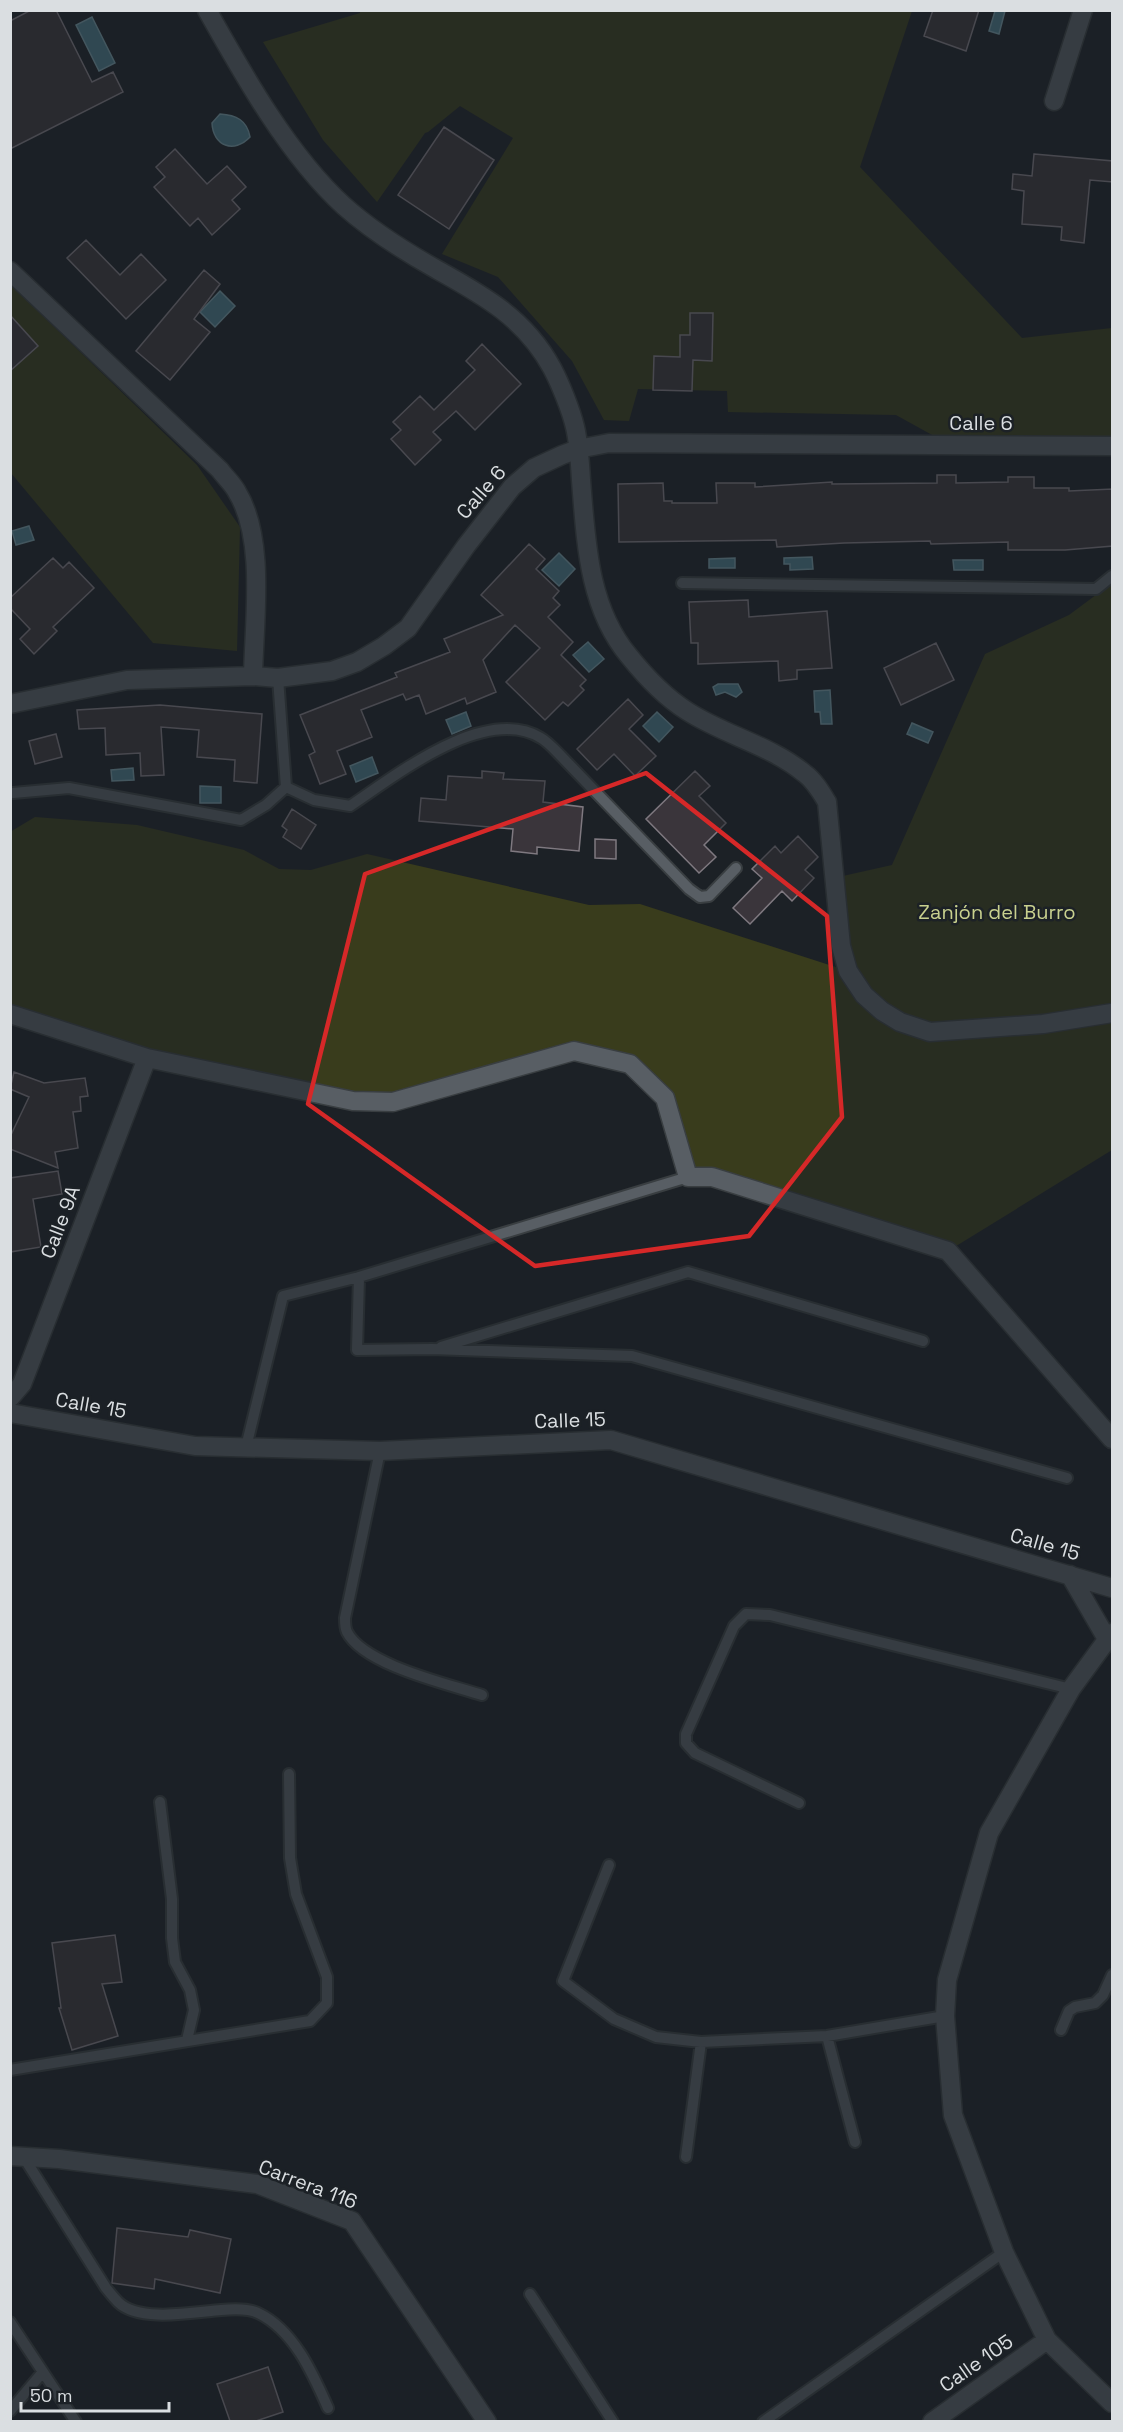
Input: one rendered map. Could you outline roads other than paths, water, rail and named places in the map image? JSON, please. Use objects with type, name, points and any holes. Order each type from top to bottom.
[{"type":"street","points":[[207,10],[242,71],[308,169],[322,184],[344,206],[380,235],[505,310],[531,338],[552,367],[575,426],[587,555],[598,599],[615,639],[646,677],[686,711],[780,757],[805,773],[827,802],[841,946],[848,971],[864,995],[882,1011],[900,1022],[930,1032],[1043,1024],[1113,1013]]},
{"type":"street","points":[[1054,100],[1083,10]]},
{"type":"street","points":[[10,271],[220,470],[237,492],[254,536],[256,566],[253,676]]},
{"type":"street","name":"Calle 6","points":[[10,704],[127,680],[253,676],[278,678],[332,671],[357,662],[400,634],[415,620],[466,546],[512,487],[534,468],[578,449],[609,443],[1113,446]]},
{"type":"street","points":[[10,1014],[147,1058],[353,1101],[393,1102],[574,1051],[630,1064],[665,1098],[688,1177],[712,1177],[948,1251],[1113,1439]]},
{"type":"street","name":"Calle 9A","points":[[10,1398],[22,1384],[147,1058]]},
{"type":"street","name":"Calle 15","points":[[10,1413],[195,1446],[380,1451],[611,1440],[1113,1588]]},
{"type":"street","points":[[1070,1575],[1110,1636],[1071,1689],[989,1833],[947,1980],[945,2016],[953,2115],[1004,2252],[1047,2340],[1113,2403]]},
{"type":"street","name":"Carrera 116","points":[[17,2156],[257,2184],[352,2220],[487,2421]]},
{"type":"street","name":"Calle 105","points":[[932,2421],[1047,2340]]},
{"type":"lane","points":[[682,583],[1096,589],[1113,576]]},
{"type":"lane","points":[[278,678],[286,787]]},
{"type":"lane","points":[[286,787],[314,800],[350,806],[433,751],[476,733],[515,729],[540,738],[561,756],[688,890],[700,897],[709,896],[736,868]]},
{"type":"lane","points":[[13,793],[69,788],[241,820],[266,805],[286,787]]},
{"type":"lane","points":[[246,1447],[283,1296],[359,1277],[688,1177]]},
{"type":"lane","points":[[432,1349],[688,1272],[923,1341]]},
{"type":"lane","points":[[359,1277],[357,1350],[432,1349],[632,1356],[1067,1478]]},
{"type":"lane","points":[[380,1451],[345,1618],[346,1630],[354,1642],[378,1658],[407,1672],[482,1695]]},
{"type":"lane","points":[[799,1803],[694,1753],[687,1743],[686,1734],[734,1626],[746,1614],[770,1615],[1071,1689]]},
{"type":"lane","points":[[10,2070],[310,2021],[327,2003],[327,1977],[296,1894],[290,1858],[289,1774]]},
{"type":"lane","points":[[160,1802],[172,1899],[172,1938],[175,1962],[190,1990],[194,2010],[187,2040]]},
{"type":"lane","points":[[609,1865],[563,1981],[614,2019],[656,2037],[701,2042],[827,2036],[945,2016]]},
{"type":"lane","points":[[1061,2030],[1069,2011],[1075,2007],[1095,2003],[1103,1995],[1113,1975]]},
{"type":"lane","points":[[827,2036],[855,2142]]},
{"type":"lane","points":[[686,2157],[701,2042]]},
{"type":"lane","points":[[17,2156],[119,2304],[132,2310],[164,2315],[228,2310],[256,2312],[272,2322],[293,2344],[313,2375],[328,2408]]},
{"type":"lane","points":[[763,2421],[1004,2252]]},
{"type":"lane","points":[[530,2294],[613,2421]]},
{"type":"lane","points":[[10,2322],[76,2421]]},
{"type":"lane","points":[[10,2411],[42,2373]]},
{"type":"water","points":[[995,11],[1005,11],[999,34],[989,31]]},
{"type":"water","points":[[92,17],[115,63],[99,71],[76,25]]},
{"type":"water","points":[[220,114],[240,120],[249,131],[250,137],[244,142],[231,146],[220,142],[213,131],[212,123]]},
{"type":"water","points":[[220,291],[235,306],[215,327],[200,312]]},
{"type":"water","points":[[29,526],[34,540],[16,545],[12,531]]},
{"type":"water","points":[[559,553],[575,569],[559,586],[542,570]]},
{"type":"water","points":[[812,557],[813,569],[790,570],[790,564],[784,564],[784,558]]},
{"type":"water","points":[[735,558],[735,568],[709,568],[709,559]]},
{"type":"water","points":[[953,560],[983,560],[983,570],[954,570]]},
{"type":"water","points":[[588,642],[604,659],[589,672],[573,655]]},
{"type":"water","points":[[718,684],[738,684],[742,692],[736,697],[725,692],[716,695],[713,687]]},
{"type":"water","points":[[830,690],[832,724],[821,724],[820,712],[815,712],[814,691]]},
{"type":"water","points":[[466,712],[471,726],[452,734],[446,720]]},
{"type":"water","points":[[657,712],[673,727],[659,742],[643,726]]},
{"type":"water","points":[[912,723],[933,732],[928,743],[907,734]]},
{"type":"water","points":[[372,757],[378,773],[356,782],[350,766]]},
{"type":"water","points":[[133,768],[134,780],[112,781],[111,770]]},
{"type":"water","points":[[200,786],[221,787],[221,803],[200,803]]},
{"type":"park label","name":"Zanjón del Burro","points":[[997,912]]}]
